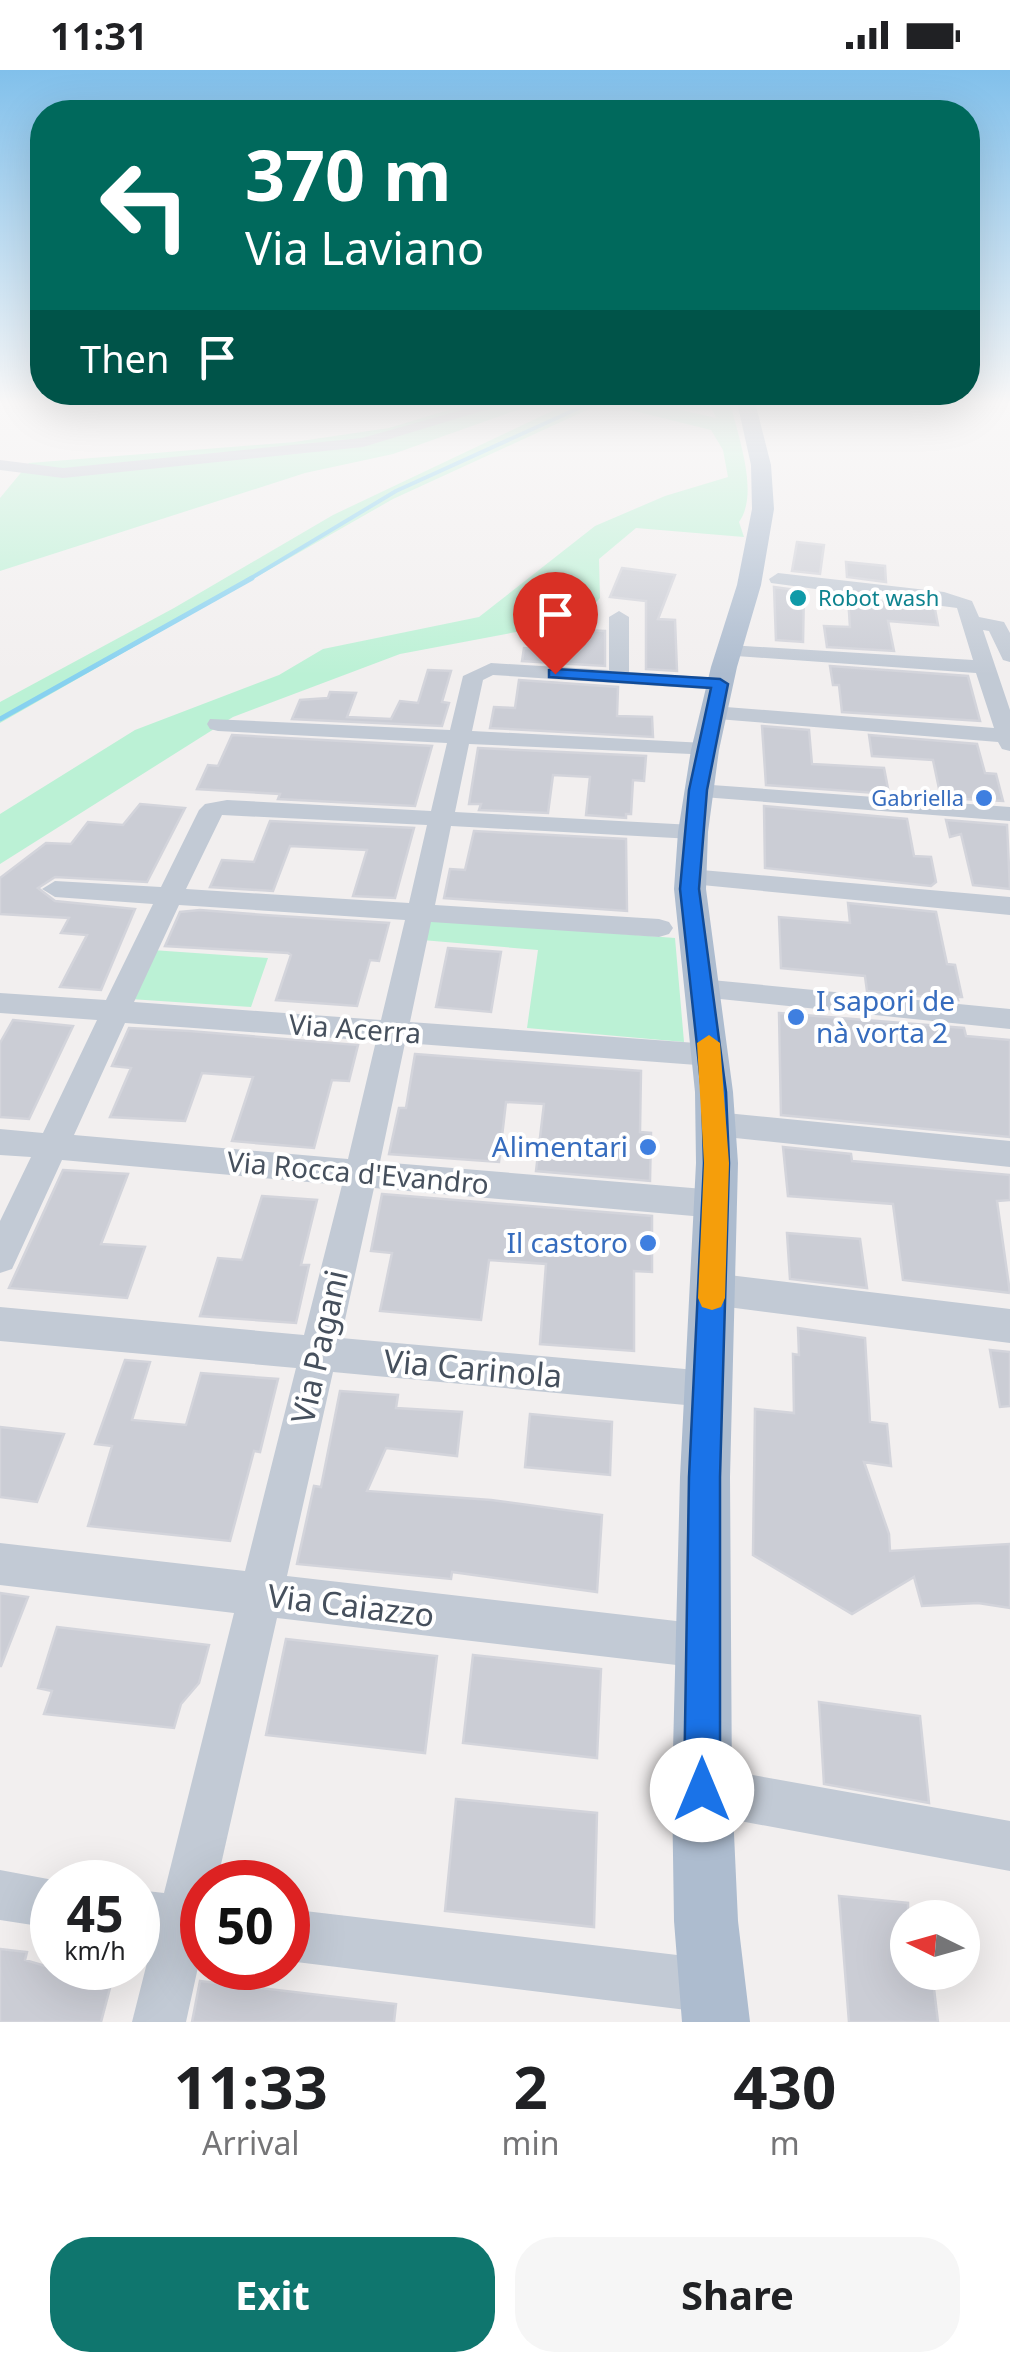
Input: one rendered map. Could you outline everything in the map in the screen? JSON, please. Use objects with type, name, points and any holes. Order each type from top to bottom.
[{"type":"main road","points":[[714,2004],[702,1790],[702,1646],[716,1124],[690,878],[692,832],[713,718],[752,573],[763,493]]},
{"type":"street","points":[[713,718],[1009,740],[974,622],[962,602],[778,579]]},
{"type":"street","points":[[619,617],[618,678],[713,718],[1010,814]]},
{"type":"street","points":[[974,622],[997,626],[1010,656]]},
{"type":"street","points":[[218,724],[459,736],[713,718],[986,668]]},
{"type":"street","name":"Via Pagani","points":[[159,2022],[174,1920],[260,1596],[318,1355],[472,678],[477,672],[618,678]]},
{"type":"street","points":[[0,1258],[214,809],[692,832]]},
{"type":"street","points":[[690,878],[1010,906]]},
{"type":"street","points":[[55,889],[659,928]]},
{"type":"street","points":[[700,990],[1010,1018]]},
{"type":"street","name":"Via Acerra","points":[[0,1003],[710,1055]]},
{"type":"street","points":[[716,1124],[1010,1154]]},
{"type":"street","name":"Via Rocca d'Evandro","points":[[0,1142],[716,1204]]},
{"type":"street","points":[[712,1289],[1010,1326]]},
{"type":"street","name":"Via Carinola","points":[[0,1324],[707,1390]]},
{"type":"street","name":"Via Caiazzo","points":[[0,1564],[702,1646]]},
{"type":"street","points":[[702,1790],[1010,1846]]},
{"type":"street","points":[[0,1895],[30,1900]]},
{"type":"street","points":[[310,1938],[714,2004]]},
{"type":"green space","points":[[4,493],[242,493],[0,571],[0,498]]},
{"type":"green space","points":[[379,493],[406,493],[0,723],[0,702],[174,608],[333,515]]},
{"type":"green space","points":[[747,493],[739,522],[744,537],[636,528],[599,559],[600,598],[580,620],[400,654],[233,717],[0,864],[0,814],[135,730],[279,675],[323,649],[479,617],[595,526],[665,496]]},
{"type":"green space","points":[[428,919],[675,938],[684,1042],[527,1028],[538,950],[422,940]]},
{"type":"green space","points":[[152,950],[268,958],[251,1007],[130,999]]},
{"type":"building","points":[[797,542],[824,545],[820,574],[792,571]]},
{"type":"building","points":[[846,562],[885,566],[886,582],[847,577]]},
{"type":"building","points":[[622,568],[675,575],[658,619],[675,620],[677,671],[646,669],[646,601],[610,597]]},
{"type":"building","points":[[774,587],[804,591],[803,642],[776,640]]},
{"type":"building","points":[[848,597],[935,609],[938,625],[888,621],[894,651],[827,647],[824,626],[850,627]]},
{"type":"building","points":[[561,629],[605,631],[605,666],[522,661],[524,648],[559,650]]},
{"type":"building","points":[[830,666],[968,676],[980,721],[842,712],[839,685],[833,685]]},
{"type":"building","points":[[428,670],[451,671],[442,702],[449,703],[442,726],[292,719],[300,700],[328,698],[330,692],[356,693],[347,717],[391,719],[400,701],[418,703]]},
{"type":"building","points":[[519,680],[618,687],[617,716],[652,717],[653,737],[490,728],[494,707],[515,708]]},
{"type":"building","points":[[762,726],[809,730],[812,764],[884,768],[889,794],[766,785]]},
{"type":"building","points":[[232,735],[432,746],[415,806],[278,799],[280,794],[197,789],[208,765],[218,766]]},
{"type":"building","points":[[869,735],[977,744],[985,773],[996,774],[1003,801],[941,798],[933,760],[872,756]]},
{"type":"building","points":[[478,748],[646,756],[644,781],[633,780],[631,814],[626,814],[626,818],[586,815],[590,777],[553,775],[548,813],[479,810],[481,804],[469,804]]},
{"type":"building","points":[[140,804],[185,808],[147,882],[55,877],[38,888],[55,901],[135,909],[101,990],[60,987],[87,935],[61,933],[69,918],[0,914],[0,878],[46,843],[71,844],[88,822],[123,825]]},
{"type":"building","points":[[764,806],[907,819],[914,856],[931,857],[936,882],[931,886],[765,868]]},
{"type":"building","points":[[946,820],[1007,825],[1010,889],[973,885],[961,834],[950,837]]},
{"type":"building","points":[[270,821],[414,828],[395,898],[353,896],[367,850],[290,846],[273,891],[210,887],[222,860],[254,862]]},
{"type":"building","points":[[474,831],[626,839],[627,911],[444,898],[450,869],[465,870]]},
{"type":"building","points":[[848,903],[936,912],[947,964],[955,965],[962,997],[958,1000],[867,991],[865,976],[781,968],[779,917],[850,923]]},
{"type":"building","points":[[200,910],[389,923],[379,961],[370,960],[357,1006],[276,1000],[291,955],[288,953],[165,946],[180,912]]},
{"type":"building","points":[[448,948],[501,952],[491,1012],[436,1007]]},
{"type":"building","points":[[779,1013],[964,1028],[966,1036],[1010,1040],[1010,1137],[781,1115]]},
{"type":"building","points":[[13,1020],[73,1026],[29,1119],[0,1117],[0,1043]]},
{"type":"building","points":[[129,1028],[358,1045],[349,1081],[332,1080],[314,1148],[232,1141],[253,1077],[202,1073],[185,1121],[110,1117],[131,1068],[112,1066]]},
{"type":"building","points":[[415,1054],[641,1071],[640,1132],[651,1133],[650,1181],[536,1171],[544,1104],[506,1102],[499,1162],[389,1154],[399,1108],[406,1108]]},
{"type":"building","points":[[783,1147],[851,1154],[852,1161],[1010,1175],[1010,1200],[997,1201],[1010,1293],[903,1280],[893,1204],[788,1196]]},
{"type":"building","points":[[63,1170],[128,1174],[101,1244],[145,1247],[127,1298],[9,1288]]},
{"type":"building","points":[[382,1194],[652,1216],[652,1272],[634,1271],[634,1351],[540,1344],[546,1264],[489,1260],[481,1320],[380,1311],[392,1253],[371,1251]]},
{"type":"building","points":[[262,1196],[317,1200],[301,1265],[309,1265],[296,1323],[200,1316],[218,1258],[242,1260]]},
{"type":"building","points":[[787,1233],[860,1239],[867,1288],[790,1279]]},
{"type":"building","points":[[798,1328],[865,1338],[870,1422],[887,1424],[891,1466],[864,1462],[889,1534],[890,1551],[1010,1544],[1010,1608],[978,1603],[922,1606],[914,1577],[852,1614],[753,1555],[755,1409],[794,1413],[793,1354],[799,1355]]},
{"type":"building","points":[[990,1350],[1010,1352],[1010,1406],[1000,1407]]},
{"type":"building","points":[[125,1360],[150,1362],[132,1420],[186,1425],[201,1373],[278,1379],[260,1452],[254,1451],[230,1541],[88,1526],[112,1446],[95,1444]]},
{"type":"building","points":[[340,1391],[398,1395],[396,1408],[462,1412],[457,1456],[386,1448],[367,1491],[491,1500],[602,1515],[597,1592],[452,1572],[451,1579],[297,1564],[314,1486],[321,1487]]},
{"type":"building","points":[[530,1414],[612,1422],[610,1475],[525,1467]]},
{"type":"building","points":[[0,1427],[64,1434],[37,1502],[0,1497]]},
{"type":"building","points":[[0,1593],[28,1597],[1,1666],[0,1666]]},
{"type":"building","points":[[57,1627],[209,1645],[199,1683],[181,1704],[174,1728],[44,1714],[52,1691],[38,1688]]},
{"type":"building","points":[[286,1639],[437,1656],[425,1753],[266,1735]]},
{"type":"building","points":[[473,1655],[601,1669],[597,1758],[463,1743]]},
{"type":"building","points":[[819,1702],[920,1716],[929,1803],[824,1784]]},
{"type":"building","points":[[456,1799],[597,1813],[594,1927],[445,1911]]},
{"type":"building","points":[[839,1896],[890,1901],[890,1990],[934,1990],[938,2022],[849,2022]]},
{"type":"building","points":[[0,1949],[27,1952],[30,1990],[109,1990],[101,2022],[0,2022]]},
{"type":"building","points":[[198,1990],[277,1990],[396,2004],[394,2022],[192,2022]]},
{"type":"waterway","points":[[248,580],[393,493]]},
{"type":"waterway","points":[[0,719],[252,578]]},
{"type":"slow traffic","points":[[709,1043],[717,1163],[712,1298]]},
{"type":"place","name":"Robot wash","points":[[798,598]]},
{"type":"place","name":"Gabriella","points":[[984,798]]},
{"type":"place","name":"I sapori de nà vorta 2","points":[[796,1017]]},
{"type":"place","name":"Alimentari","points":[[648,1147]]},
{"type":"place","name":"Il castoro","points":[[648,1243]]},
{"type":"route","points":[[555,674],[720,684],[698,790],[690,889],[714,1092],[717,1163],[705,1477],[702,1790]]}]
